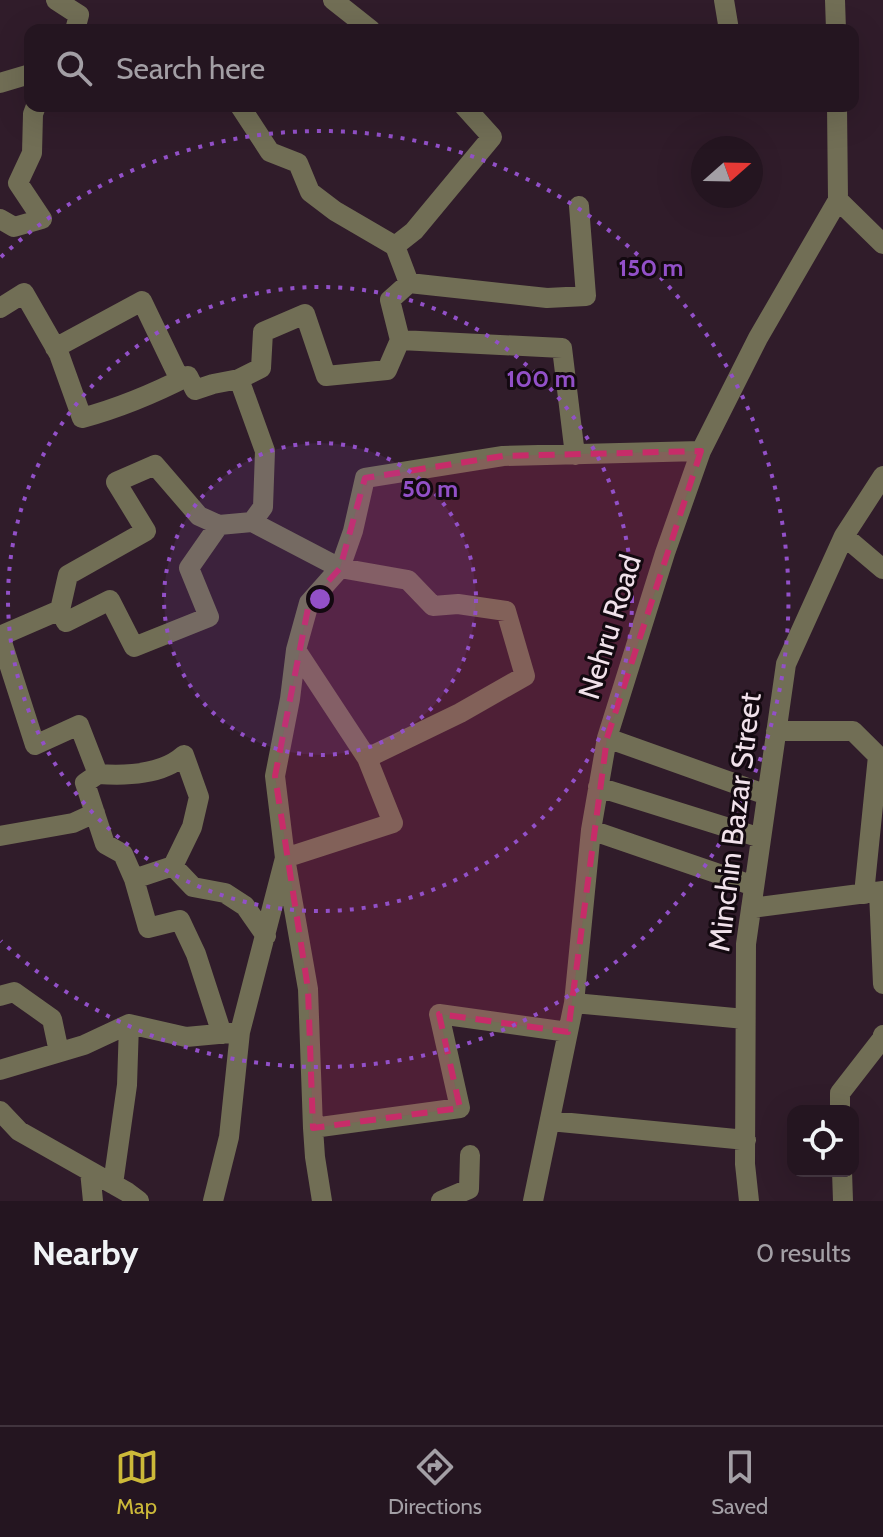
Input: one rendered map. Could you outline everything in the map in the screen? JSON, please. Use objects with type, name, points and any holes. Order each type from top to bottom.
[{"type":"street","points":[[56,0],[79,15],[77,24]]},
{"type":"street","points":[[333,0],[363,24]]},
{"type":"street","points":[[724,0],[728,24]]},
{"type":"street","points":[[835,0],[836,24]]},
{"type":"street","points":[[0,83],[24,76]]},
{"type":"street","points":[[0,219],[14,227],[42,219],[18,183],[32,153],[34,112]]},
{"type":"street","points":[[244,112],[270,152],[298,163],[310,192],[335,211],[395,246],[409,283]]},
{"type":"street","points":[[395,246],[414,231],[492,137],[469,112]]},
{"type":"street","points":[[837,112],[838,200],[880,234]]},
{"type":"street","name":"Nehru Road","points":[[533,1201],[574,1003],[591,830],[607,738],[665,553],[701,451],[765,325],[838,200]]},
{"type":"street","points":[[0,308],[24,293],[55,348],[82,418],[114,409],[188,376],[195,390],[239,379],[261,368],[263,332],[305,314],[326,376],[387,370],[400,340],[390,300],[409,283],[547,298],[586,296],[579,206]]},
{"type":"street","points":[[55,348],[142,301],[180,380]]},
{"type":"street","points":[[400,340],[562,348],[575,455]]},
{"type":"street","points":[[239,379],[265,451],[263,507],[252,522]]},
{"type":"street","points":[[322,1201],[313,1128],[308,989],[285,858],[275,776],[296,650],[309,603],[340,568],[353,531],[365,478],[503,456],[701,451]]},
{"type":"street","points":[[219,525],[189,568],[209,617],[134,647],[110,600],[66,622],[60,610],[68,575],[146,531],[116,482],[155,465],[199,516],[219,525],[252,522],[340,568],[408,580],[433,606],[458,604],[506,611],[525,676],[460,713],[367,758]]},
{"type":"street","name":"Minchin Bazar Street","points":[[749,1201],[745,1164],[746,944],[786,664],[844,536],[883,476]]},
{"type":"street","points":[[844,536],[883,569]]},
{"type":"street","points":[[60,610],[0,636],[35,745],[79,725],[98,774]]},
{"type":"street","points":[[285,858],[393,823],[367,758],[296,650]]},
{"type":"street","points":[[776,731],[853,731],[878,756],[875,892],[883,984]]},
{"type":"street","points":[[607,738],[767,795]]},
{"type":"street","points":[[134,879],[173,866],[192,827],[199,797],[184,755],[174,764],[127,776],[98,774],[85,783],[105,844],[123,854],[134,879],[148,928],[180,920],[231,1033]]},
{"type":"street","points":[[598,787],[761,838]]},
{"type":"street","points":[[0,836],[73,823],[95,813]]},
{"type":"street","points":[[591,830],[754,886]]},
{"type":"street","points":[[213,1201],[229,1137],[231,1033],[266,936],[285,858]]},
{"type":"street","points":[[173,866],[193,887],[225,893],[245,906],[266,936]]},
{"type":"street","points":[[751,908],[875,892]]},
{"type":"street","points":[[0,996],[14,992],[52,1019],[59,1052]]},
{"type":"street","points":[[574,1003],[745,1019]]},
{"type":"street","points":[[313,1128],[460,1108],[439,1014],[568,1032]]},
{"type":"street","points":[[0,1070],[84,1045],[129,1024],[186,1037],[231,1033]]},
{"type":"street","points":[[113,1184],[127,1085],[129,1024]]},
{"type":"street","points":[[840,1105],[840,1093],[883,1035]]},
{"type":"street","points":[[0,1111],[19,1131],[139,1201]]},
{"type":"street","points":[[550,1121],[746,1140]]},
{"type":"street","points":[[441,1201],[469,1189],[470,1155]]},
{"type":"street","points":[[90,1171],[93,1201]]},
{"type":"street","points":[[842,1177],[843,1201]]},
{"type":"highlighted area","points":[[701,451],[607,738],[568,1032],[439,1014],[460,1108],[313,1128],[308,989],[275,776],[309,603],[340,568],[365,478],[503,456]]}]
